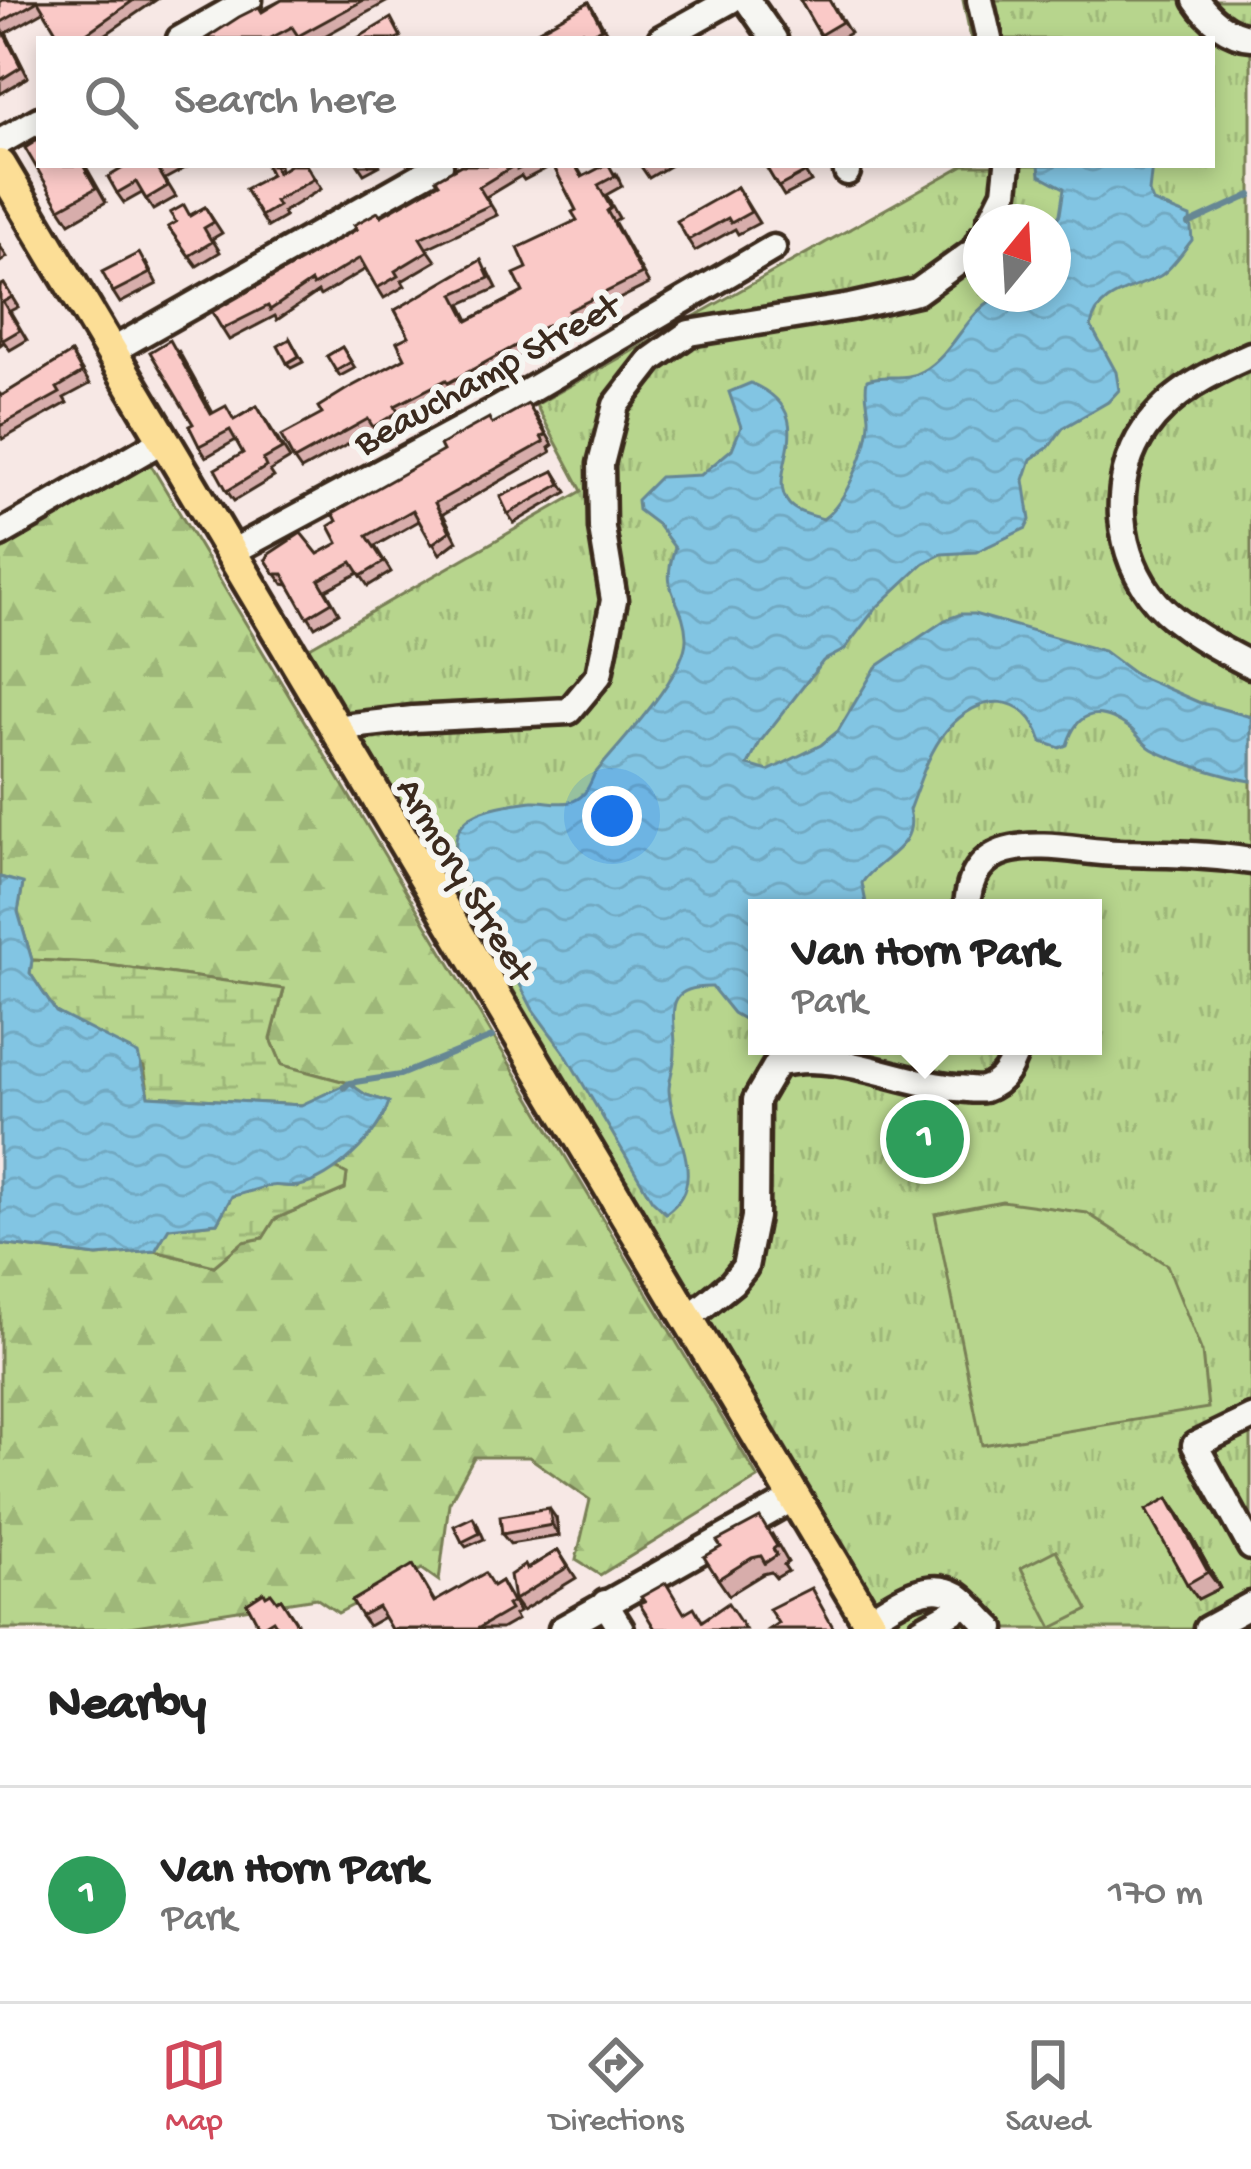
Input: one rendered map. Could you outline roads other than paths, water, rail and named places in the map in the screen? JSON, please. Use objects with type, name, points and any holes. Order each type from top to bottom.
[{"type":"main road","name":"Armory Street","points":[[0,165],[870,1625]]},
{"type":"street","points":[[185,36],[249,0]]},
{"type":"street","points":[[666,36],[731,0]]},
{"type":"street","points":[[747,0],[772,36]]},
{"type":"street","points":[[980,0],[988,36]]},
{"type":"street","points":[[1196,0],[1205,13],[1239,36],[1251,37]]},
{"type":"street","points":[[0,142],[36,122]]},
{"type":"street","points":[[110,352],[435,168]]},
{"type":"street","points":[[999,204],[1008,168]]},
{"type":"street","name":"Beauchamp Street","points":[[230,553],[498,409],[772,248]]},
{"type":"street","points":[[334,728],[413,719],[569,712],[599,675],[614,600],[602,528],[601,464],[616,405],[651,360],[689,333],[917,292],[963,259]]},
{"type":"street","points":[[1251,355],[1204,375],[1145,429],[1129,465],[1119,512],[1133,568],[1158,604],[1251,665]]},
{"type":"street","points":[[0,534],[163,440]]},
{"type":"street","points":[[970,899],[980,869],[1001,850],[1028,845],[1113,853],[1195,852],[1251,861]]},
{"type":"street","points":[[686,1320],[745,1268],[754,1217],[756,1100],[777,1064],[827,1061],[940,1086],[982,1090],[1006,1075],[1014,1055]]},
{"type":"street","points":[[1251,1418],[1195,1445],[1251,1547]]},
{"type":"street","points":[[562,1629],[794,1498]]},
{"type":"street","points":[[870,1625],[911,1594],[933,1589],[958,1596],[992,1629]]},
{"type":"street","points":[[605,1604],[620,1629]]},
{"type":"street","points":[[922,1629],[965,1605]]},
{"type":"street","points":[[1207,1629],[1251,1605]]},
{"type":"water","points":[[1039,168],[1152,168],[1149,192],[1153,202],[1190,217],[1192,240],[1173,264],[1150,281],[1109,299],[1095,315],[1091,326],[1116,372],[1119,390],[1108,402],[1063,428],[1049,447],[1031,459],[1024,480],[1030,520],[1026,528],[976,552],[942,554],[924,563],[875,609],[844,650],[823,661],[760,742],[748,765],[768,771],[821,745],[838,731],[876,667],[945,620],[974,614],[1104,651],[1136,675],[1198,702],[1251,717],[1251,781],[1161,754],[1110,717],[1084,718],[1060,748],[1042,742],[1035,725],[1013,705],[987,704],[959,718],[929,759],[909,810],[909,834],[862,883],[865,899],[748,899],[748,1022],[733,1013],[712,987],[678,997],[669,1090],[687,1171],[679,1200],[666,1213],[652,1200],[564,1052],[533,1010],[462,871],[456,837],[471,817],[498,806],[579,798],[676,670],[686,637],[670,586],[675,548],[658,525],[638,510],[637,500],[660,477],[701,475],[732,449],[741,427],[729,392],[751,383],[774,397],[786,412],[790,428],[783,491],[792,507],[823,519],[848,487],[861,457],[869,417],[867,380],[923,371],[945,353],[977,312],[1071,312],[1071,204],[1062,204],[1064,188],[1040,175]]},
{"type":"water","points":[[0,877],[23,883],[18,912],[32,960],[30,973],[56,1012],[138,1054],[149,1096],[301,1105],[349,1083],[389,1102],[375,1128],[326,1175],[299,1186],[270,1186],[232,1196],[217,1223],[169,1228],[155,1251],[97,1256],[0,1244]]},
{"type":"waterway","points":[[1188,224],[1251,195]]},
{"type":"waterway","points":[[344,1088],[349,1083],[400,1075],[492,1037]]},
{"type":"place","name":"Van Horn Park","points":[[925,1139]]}]
